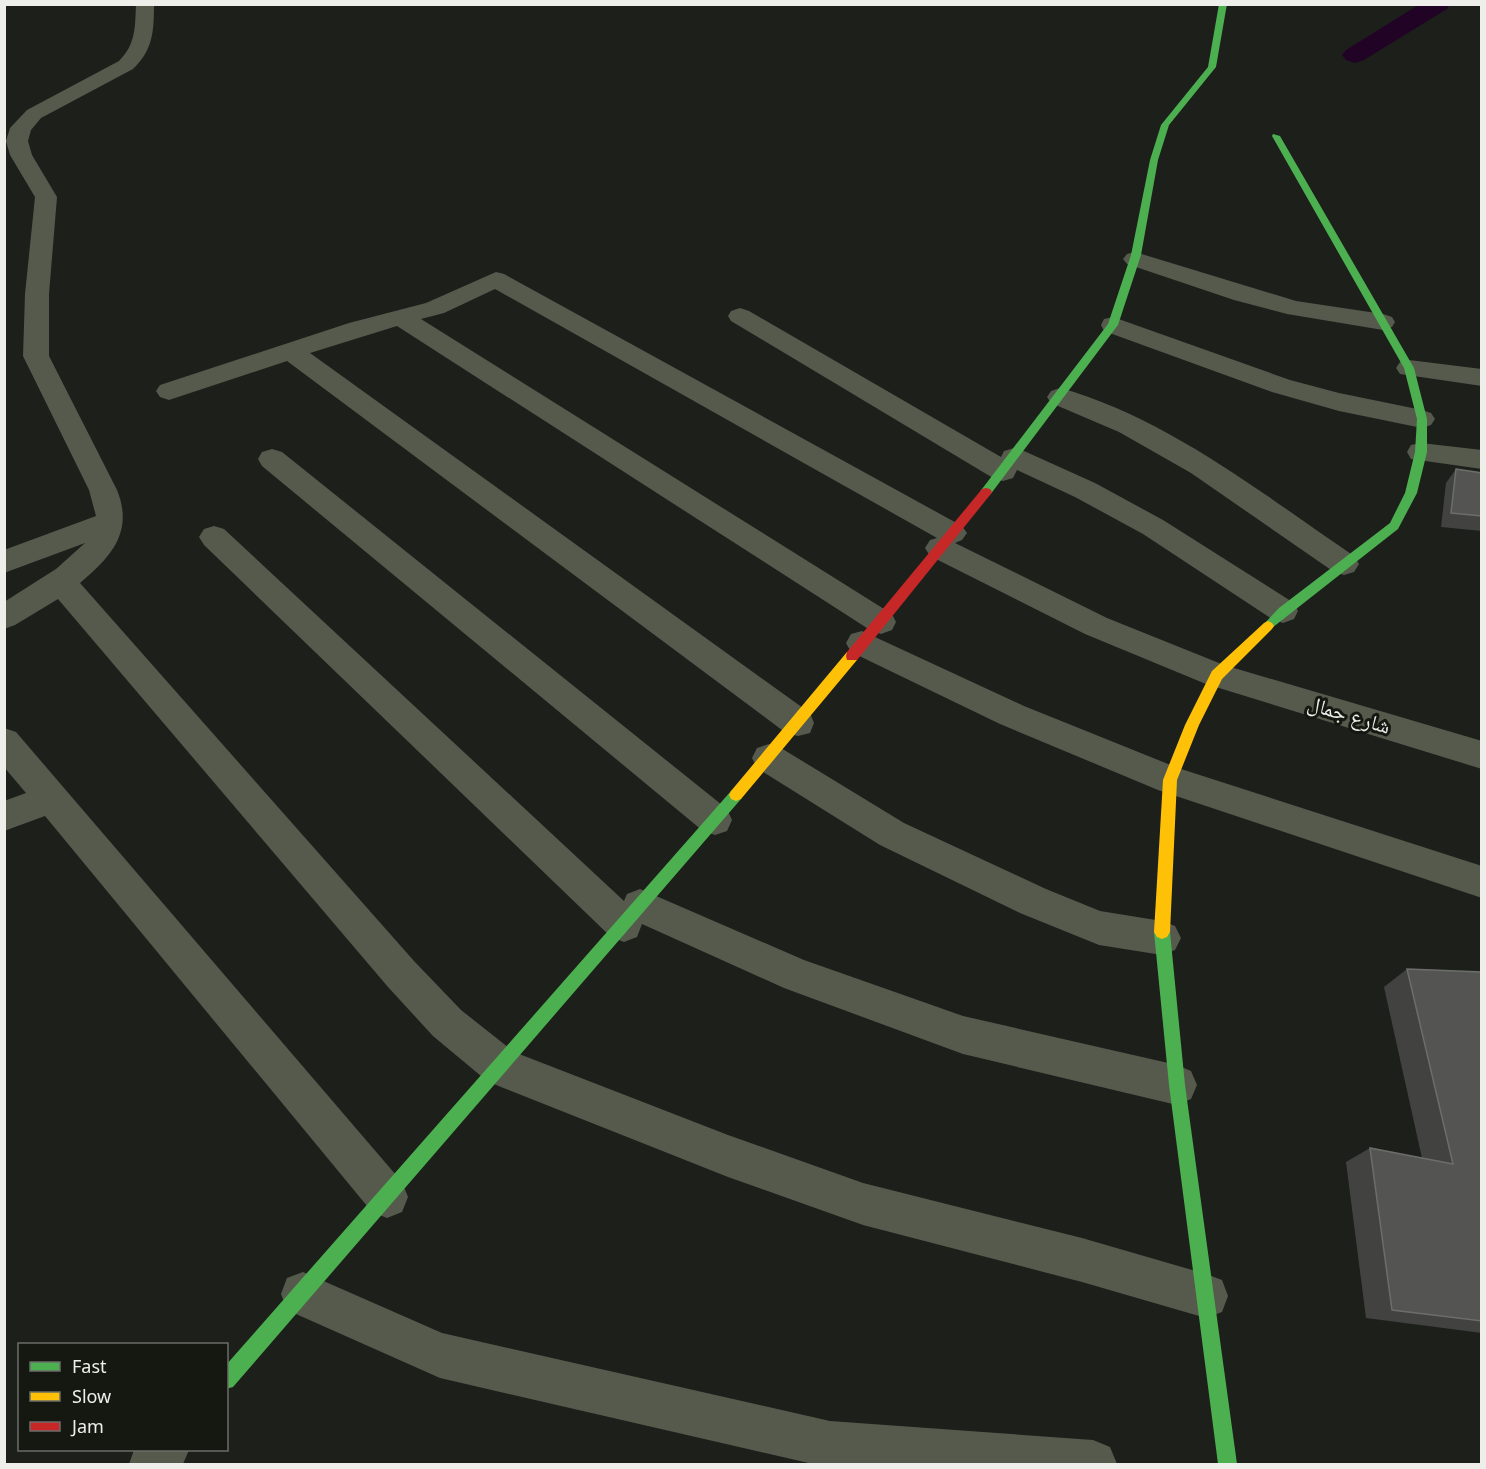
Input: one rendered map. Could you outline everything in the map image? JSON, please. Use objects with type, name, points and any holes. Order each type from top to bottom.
[{"type":"street","points":[[4,617],[80,566],[100,544],[110,522],[109,508],[103,490],[36,356],[37,294],[46,196],[21,155],[17,141],[21,128],[34,114],[126,65],[138,55],[143,46],[145,4]]},
{"type":"street","points":[[228,1378],[769,758],[1008,464],[1113,326],[1135,259],[1154,160],[1163,133],[1176,108],[1212,67],[1217,50],[1223,4]]},
{"type":"street","points":[[1228,1464],[1178,1085],[1162,938],[1170,780],[1192,725],[1217,675],[1283,611],[1394,526],[1411,493],[1421,452],[1422,419],[1408,368],[1276,136]]},
{"type":"street","points":[[1135,259],[1244,295],[1296,309],[1383,322]]},
{"type":"street","name":"شارع جمال","points":[[400,317],[463,297],[496,279],[1096,626],[1217,675],[1482,755]]},
{"type":"street","points":[[741,316],[1008,464],[1085,490],[1153,527],[1283,611]]},
{"type":"street","points":[[169,391],[400,317],[872,632],[1012,716],[1170,780],[1482,882]]},
{"type":"street","points":[[1113,326],[1281,386],[1339,402],[1422,419]]},
{"type":"street","points":[[290,351],[798,723]]},
{"type":"street","points":[[1408,368],[1482,378]]},
{"type":"street","points":[[1060,397],[1129,426],[1201,466],[1344,564]]},
{"type":"street","points":[[1421,452],[1482,460]]},
{"type":"street","points":[[272,459],[715,820]]},
{"type":"street","points":[[4,562],[110,522]]},
{"type":"street","points":[[214,537],[632,916],[963,1035],[1178,1085]]},
{"type":"street","points":[[60,581],[401,974],[447,1023],[501,1067],[728,1156],[863,1204],[1082,1260],[1206,1296]]},
{"type":"street","points":[[4,742],[387,1197]]},
{"type":"street","points":[[769,758],[892,834],[1033,901],[1099,928],[1162,938]]},
{"type":"street","points":[[4,816],[52,799]]},
{"type":"street","points":[[303,1293],[440,1355],[830,1445],[1093,1464]]},
{"type":"street","points":[[152,1464],[163,1451]]},
{"type":"building","points":[[1456,469],[1482,473],[1482,516],[1451,513]]},
{"type":"building","points":[[1407,969],[1482,972],[1482,1321],[1392,1310],[1370,1148],[1453,1164]]},
{"type":"waterway","points":[[1355,55],[1438,4]]},
{"type":"traffic: fast","points":[[986,492],[1113,325],[1136,255],[1154,160],[1165,125],[1212,67],[1223,4]]},
{"type":"traffic: fast","points":[[1268,626],[1283,611],[1394,526],[1411,493],[1421,452],[1422,419],[1409,368],[1276,136]]},
{"type":"traffic: fast","points":[[228,1378],[736,795]]},
{"type":"traffic: fast","points":[[1162,932],[1177,1085],[1228,1464]]},
{"type":"traffic: slow","points":[[1162,932],[1170,780],[1192,725],[1217,675],[1268,626]]},
{"type":"traffic: slow","points":[[736,795],[852,656]]},
{"type":"traffic: jam","points":[[852,656],[986,492]]}]
